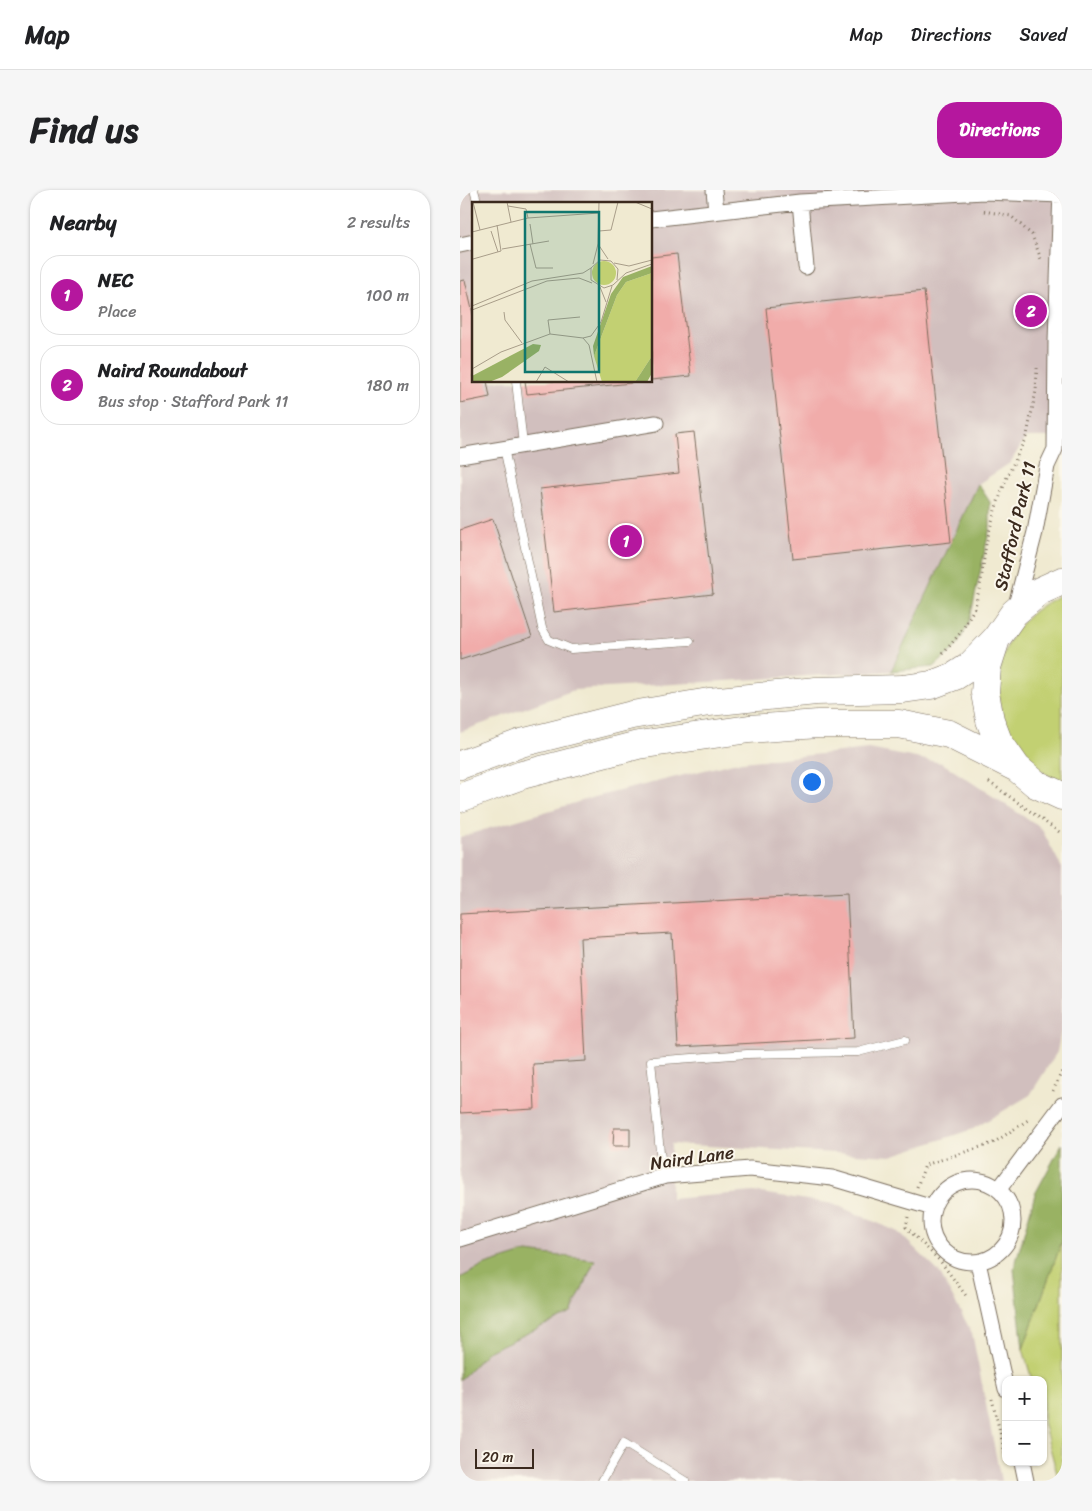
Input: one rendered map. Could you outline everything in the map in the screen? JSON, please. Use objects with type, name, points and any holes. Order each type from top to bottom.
[{"type":"highway","points":[[460,765],[521,743],[632,715],[709,702],[816,691],[903,689],[931,685],[955,676],[970,667],[996,639],[1014,613],[1040,591],[1062,581]]},
{"type":"highway","points":[[996,639],[987,667],[985,692],[990,720],[998,741],[1017,768]]},
{"type":"highway","points":[[460,798],[522,775],[638,745],[749,729],[818,724],[899,724],[949,734],[1017,768],[1036,784],[1062,796]]},
{"type":"street","points":[[714,190],[716,212]]},
{"type":"street","points":[[652,219],[800,202],[984,192],[1061,192]]},
{"type":"street","name":"Stafford Park 11","points":[[1014,613],[1035,532],[1047,466],[1058,455],[1061,192]]},
{"type":"street","points":[[800,202],[806,267]]},
{"type":"street","points":[[460,456],[656,423]]},
{"type":"street","points":[[999,1189],[1056,1100]]},
{"type":"street","name":"Naird Lane","points":[[460,1239],[666,1176],[750,1169],[832,1178],[933,1208]]},
{"type":"street","points":[[961,1181],[987,1182],[999,1189],[1008,1199],[1013,1212],[1014,1226],[1010,1239],[1002,1250],[991,1258],[978,1262],[964,1262],[951,1257],[941,1248],[934,1236],[931,1222],[933,1208],[939,1196],[949,1187],[961,1181]]},
{"type":"street","points":[[978,1262],[1003,1376]]},
{"type":"street","points":[[1023,1466],[1026,1481]]},
{"type":"lane","points":[[516,382],[523,445]]},
{"type":"lane","points":[[504,448],[542,628],[549,640],[572,650],[690,641]]},
{"type":"lane","points":[[666,1176],[660,1152],[651,1061],[747,1054],[858,1052],[905,1040]]},
{"type":"lane","points":[[602,1481],[624,1443],[685,1481]]},
{"type":"path","points":[[984,192],[984,211],[1011,216],[1032,235],[1041,260]]},
{"type":"path","points":[[938,660],[961,632],[975,607],[986,544],[995,510],[1007,477],[1026,435],[1036,391],[1037,366]]},
{"type":"path","points":[[988,782],[1062,834]]},
{"type":"path","points":[[1056,1100],[1062,1071]]},
{"type":"path","points":[[925,1166],[993,1143],[1028,1120],[1033,1114]]},
{"type":"path","points":[[906,1227],[941,1262],[968,1297]]},
{"type":"path","points":[[992,1396],[1002,1440]]},
{"type":"shaded area","points":[[460,190],[1062,190],[1062,437],[1026,437],[1010,463],[978,484],[891,671],[574,690],[460,732]]},
{"type":"shaded area","points":[[869,749],[942,763],[1041,828],[1062,868],[1062,1025],[1057,1052],[1030,1095],[973,1129],[891,1156],[671,1144],[671,1199],[754,1192],[834,1204],[898,1232],[939,1272],[972,1333],[1001,1481],[460,1481],[460,837],[595,797],[733,763]]},
{"type":"green space","points":[[978,484],[990,502],[990,527],[969,623],[957,646],[934,667],[891,671]]},
{"type":"green space","points":[[1062,594],[1062,783],[1031,763],[1012,739],[1000,706],[999,688],[1000,670],[1004,653],[1012,637],[1031,614]]},
{"type":"green space","points":[[1062,1144],[1062,1241],[1023,1349],[1014,1269],[1035,1194]]},
{"type":"green space","points":[[1062,1240],[1062,1481],[1059,1481],[1047,1437],[1047,1376],[1031,1376],[1023,1349]]},
{"type":"green space","points":[[527,1252],[595,1260],[571,1313],[487,1352],[460,1380],[460,1278],[485,1265]]},
{"type":"building","points":[[677,254],[691,376],[652,380],[652,257]]},
{"type":"building","points":[[465,280],[472,310],[472,382],[487,382],[490,397],[460,403],[460,281]]},
{"type":"building","points":[[924,291],[951,542],[793,559],[766,308]]},
{"type":"building","points":[[525,382],[631,382],[631,383],[527,394]]},
{"type":"building","points":[[694,432],[713,594],[554,612],[540,489],[679,473],[675,434]]},
{"type":"building","points":[[493,519],[532,637],[460,660],[460,530]]},
{"type":"building","points":[[847,894],[854,1038],[678,1047],[672,933],[580,938],[586,1061],[533,1064],[535,1109],[460,1113],[460,914]]},
{"type":"building","points":[[614,1128],[630,1128],[630,1146],[613,1146]]},
{"type":"place","name":"Naird Roundabout","points":[[1031,311]]},
{"type":"place","name":"NEC","points":[[626,541]]}]
